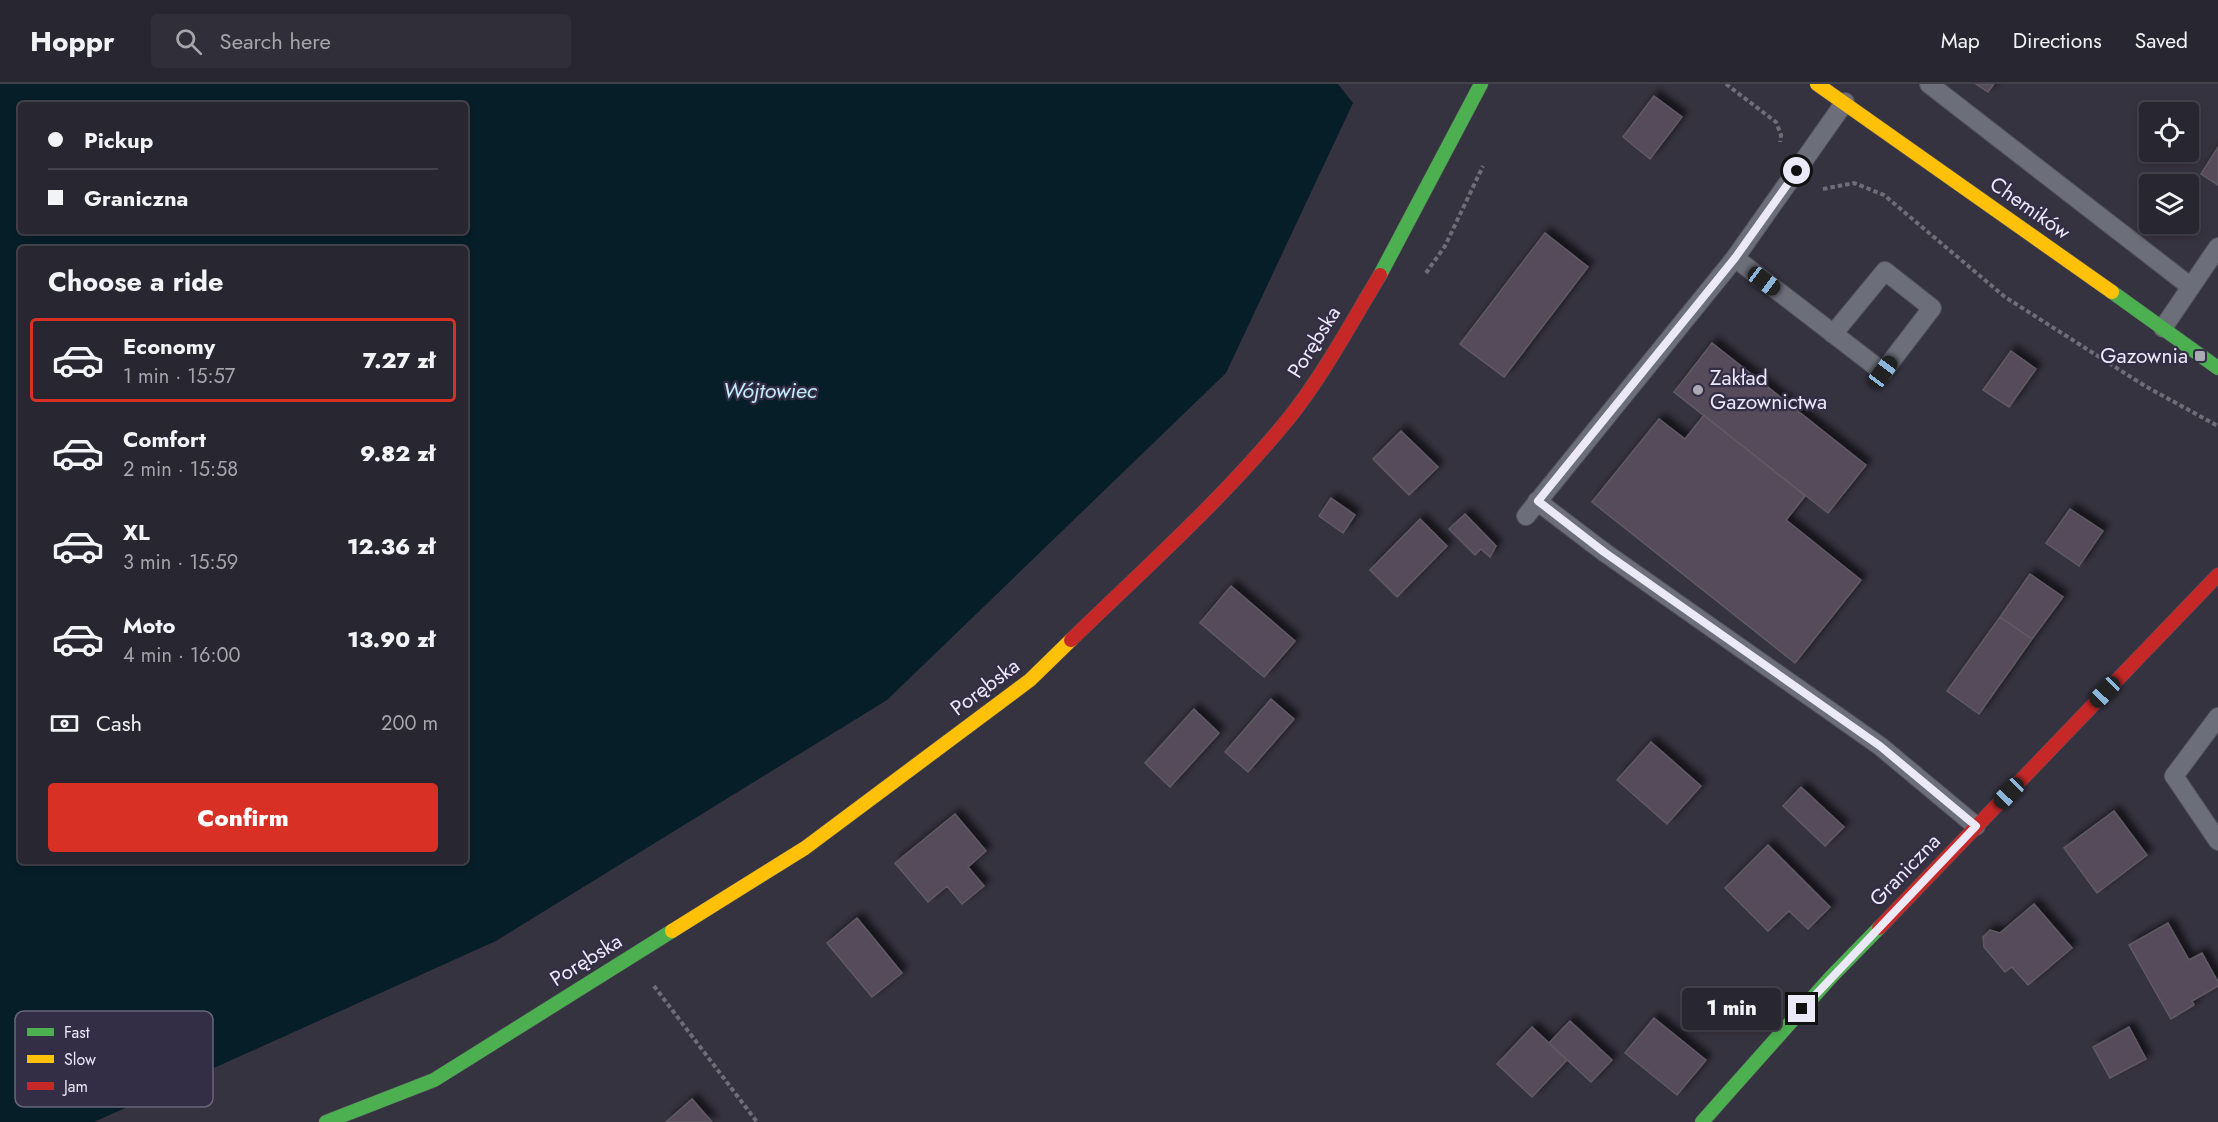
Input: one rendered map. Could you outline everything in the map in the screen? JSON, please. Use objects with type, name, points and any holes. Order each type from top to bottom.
[{"type":"street","name":"Porębska","points":[[326,1122],[434,1080],[805,848],[1030,680],[1226,489],[1289,418],[1311,388],[1385,268],[1481,84]]},
{"type":"street","name":"Chemików","points":[[1817,84],[2218,368]]},
{"type":"street","name":"Graniczna","points":[[1702,1122],[1831,977],[2218,575]]},
{"type":"lane","points":[[1929,84],[2191,287]]},
{"type":"lane","points":[[1526,516],[1735,258],[1845,102]]},
{"type":"lane","points":[[2163,328],[2218,247]]},
{"type":"lane","points":[[1735,258],[1833,334],[1883,372],[1932,308],[1885,271],[1833,334]]},
{"type":"lane","points":[[1538,501],[1622,565],[1880,746],[1976,826]]},
{"type":"lane","points":[[2218,717],[2174,776],[2218,841]]},
{"type":"path","points":[[1726,84],[1776,122],[1781,135],[1780,144]]},
{"type":"path","points":[[1823,189],[1854,183],[1884,195],[2005,297],[2145,386],[2218,426]]},
{"type":"path","points":[[632,956],[757,1122]]},
{"type":"water","name":"Wójtowiec","points":[[0,84],[1338,84],[1353,103],[1226,373],[887,700],[496,941],[213,1068],[213,1011],[15,1011],[15,1107],[127,1107],[94,1122],[0,1122]]},
{"type":"building","points":[[1976,84],[1994,84],[1988,92]]},
{"type":"building","points":[[1654,96],[1682,117],[1650,159],[1623,137]]},
{"type":"building","points":[[2218,147],[2218,185],[2201,174]]},
{"type":"building","points":[[1545,233],[1588,267],[1504,377],[1460,344]]},
{"type":"building","points":[[1712,343],[1866,465],[1828,513],[1674,392]]},
{"type":"building","points":[[2011,351],[2036,369],[2009,407],[1983,390]]},
{"type":"building","points":[[1704,415],[1805,496],[1786,520],[1861,580],[1795,663],[1592,502],[1659,419],[1685,439]]},
{"type":"building","points":[[1401,431],[1438,467],[1409,495],[1373,459]]},
{"type":"building","points":[[1331,498],[1355,515],[1343,533],[1319,516]]},
{"type":"building","points":[[2070,509],[2103,531],[2079,566],[2046,543]]},
{"type":"building","points":[[1465,514],[1496,546],[1490,557],[1481,549],[1475,555],[1449,529]]},
{"type":"building","points":[[1420,519],[1447,546],[1397,597],[1370,570]]},
{"type":"building","points":[[2030,574],[2063,597],[2032,639],[2000,617]]},
{"type":"building","points":[[1231,586],[1295,641],[1264,677],[1200,623]]},
{"type":"building","points":[[2000,617],[2032,639],[1979,714],[1947,691]]},
{"type":"building","points":[[1271,699],[1294,719],[1248,772],[1225,752]]},
{"type":"building","points":[[1194,709],[1219,733],[1170,787],[1145,763]]},
{"type":"building","points":[[1651,742],[1701,786],[1667,824],[1617,780]]},
{"type":"building","points":[[1801,787],[1844,827],[1825,846],[1783,806]]},
{"type":"building","points":[[2114,811],[2147,855],[2097,893],[2064,848]]},
{"type":"building","points":[[955,814],[986,851],[968,867],[984,886],[962,904],[947,886],[928,902],[895,863]]},
{"type":"building","points":[[1768,845],[1830,907],[1808,929],[1789,911],[1768,931],[1725,888]]},
{"type":"building","points":[[2034,904],[2072,948],[2028,985],[2012,967],[2005,972],[1984,947],[1983,937],[1990,930],[2000,933]]},
{"type":"building","points":[[857,918],[902,973],[872,997],[827,943]]},
{"type":"building","points":[[2168,923],[2189,960],[2202,953],[2218,982],[2218,986],[2192,1001],[2194,1005],[2171,1019],[2129,945]]},
{"type":"building","points":[[1654,1018],[1706,1060],[1677,1095],[1625,1053]]},
{"type":"building","points":[[1570,1021],[1612,1060],[1591,1082],[1549,1043]]},
{"type":"building","points":[[1532,1027],[1567,1060],[1532,1097],[1497,1064]]},
{"type":"building","points":[[2129,1027],[2146,1059],[2110,1078],[2093,1047]]},
{"type":"building","points":[[692,1099],[712,1122],[666,1122]]},
{"type":"traffic: fast","points":[[1380,275],[1481,84]]},
{"type":"traffic: fast","points":[[2112,292],[2218,368]]},
{"type":"traffic: fast","points":[[1702,1122],[1831,977],[1879,928]]},
{"type":"traffic: fast","points":[[326,1122],[434,1080],[672,931]]},
{"type":"traffic: slow","points":[[1817,84],[2112,292]]},
{"type":"traffic: slow","points":[[672,931],[805,848],[1030,680],[1071,640]]},
{"type":"traffic: jam","points":[[1071,640],[1183,532],[1264,448],[1314,384],[1380,275]]},
{"type":"traffic: jam","points":[[1879,928],[2218,575]]},
{"type":"place","name":"Gazownia","points":[[2200,356]]},
{"type":"place","name":"Zakład Gazownictwa","points":[[1698,390]]},
{"type":"route","points":[[1797,171],[1700,303],[1538,501],[1604,552],[1880,746],[1976,826],[1802,1009]]}]
